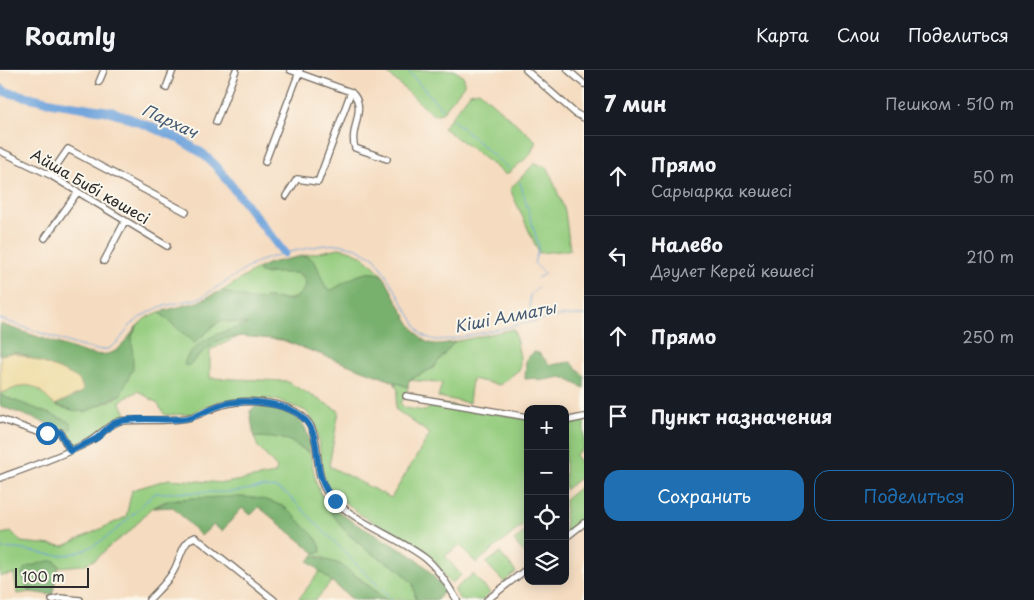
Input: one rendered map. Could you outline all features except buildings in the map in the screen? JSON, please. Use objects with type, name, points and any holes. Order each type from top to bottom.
[{"type":"street","points":[[99,82],[104,70]]},
{"type":"street","points":[[166,88],[173,70]]},
{"type":"street","points":[[216,122],[236,70]]},
{"type":"street","points":[[290,70],[351,92],[359,106],[354,138],[355,148],[387,159]]},
{"type":"street","points":[[526,70],[575,113],[584,118]]},
{"type":"street","points":[[568,70],[584,84]]},
{"type":"street","points":[[265,162],[299,72]]},
{"type":"street","points":[[286,196],[297,179],[318,182],[351,92]]},
{"type":"street","name":"Айша Бибі көшесі","points":[[50,176],[68,149],[186,212]]},
{"type":"street","name":"Айша Бибі көшесі","points":[[0,151],[50,176],[167,246]]},
{"type":"street","points":[[45,238],[77,192]]},
{"type":"street","points":[[104,261],[125,221]]},
{"type":"street","points":[[406,396],[524,416]]},
{"type":"street","points":[[0,478],[70,451],[94,439],[108,427],[120,421],[181,420],[196,417],[224,404],[262,403],[284,407],[300,414],[310,426],[313,433],[320,478],[331,497],[358,518],[426,559],[457,600]]},
{"type":"street","points":[[569,420],[584,417]]},
{"type":"street","points":[[0,419],[40,433],[60,432],[70,451]]},
{"type":"street","points":[[569,535],[584,523]]},
{"type":"street","points":[[149,600],[172,574],[184,548],[191,538],[195,537],[274,600]]},
{"type":"street","points":[[487,600],[524,571]]},
{"type":"street","points":[[52,600],[60,598],[80,600]]},
{"type":"green space","points":[[384,70],[454,70],[464,77],[464,85],[442,113],[433,115]]},
{"type":"green space","points":[[479,91],[536,141],[530,155],[506,175],[443,128],[470,93]]},
{"type":"green space","points":[[535,163],[548,168],[565,211],[570,250],[539,253],[510,189]]},
{"type":"green space","points":[[339,248],[346,249],[364,258],[384,277],[378,274],[364,274],[332,290],[328,290],[313,261],[302,256]]},
{"type":"green space","points":[[302,256],[313,261],[329,290],[364,273],[378,274],[384,277],[410,323],[422,338],[433,344],[454,342],[433,368],[409,380],[408,387],[282,340],[240,336],[221,339],[188,366],[184,365],[187,356],[193,349],[210,337],[248,324],[220,321],[194,343],[159,312],[198,302],[222,291],[254,300],[267,298],[291,300],[297,297],[305,288],[306,282],[303,276],[298,273],[260,273],[257,269],[270,263]]},
{"type":"green space","points":[[257,269],[260,273],[265,274],[288,272],[298,274],[306,282],[304,289],[292,299],[269,298],[253,300],[222,291]]},
{"type":"green space","points":[[159,312],[194,343],[220,321],[250,324],[196,346],[188,366],[221,339],[240,336],[210,350],[210,378],[286,381],[339,411],[329,466],[391,498],[430,434],[395,409],[398,390],[394,382],[408,387],[406,396],[400,403],[405,408],[425,411],[437,403],[524,418],[524,524],[476,563],[460,545],[445,556],[461,575],[452,583],[449,582],[433,559],[416,546],[361,515],[332,492],[326,483],[323,473],[316,425],[306,411],[269,399],[219,401],[191,414],[165,415],[157,403],[138,391],[120,401],[128,418],[112,421],[96,435],[72,446],[69,443],[65,430],[72,428],[0,395],[0,393],[21,386],[31,385],[36,387],[55,405],[85,412],[118,397],[121,394],[131,350],[132,336],[137,326],[146,318]]},
{"type":"green space","points":[[0,324],[86,353],[96,354],[111,353],[117,350],[137,326],[132,336],[133,368],[121,394],[85,412],[55,405],[82,392],[78,379],[19,353],[0,355]]},
{"type":"green space","points":[[514,329],[520,357],[520,369],[500,385],[472,379],[469,403],[438,397],[442,383],[409,380],[433,368],[454,342]]},
{"type":"green space","points":[[534,352],[539,353],[550,365],[571,362],[584,376],[584,388],[562,377],[538,381],[537,378],[525,379],[526,359]]},
{"type":"green space","points":[[0,395],[66,420],[72,428],[65,430],[0,406]]},
{"type":"green space","points":[[256,406],[279,409],[296,416],[306,430],[310,453],[288,440],[254,437],[250,411]]},
{"type":"green space","points":[[584,420],[584,448],[575,455],[584,468],[584,475],[569,487],[569,450],[569,422]]},
{"type":"green space","points":[[254,437],[288,440],[310,453],[320,493],[346,532],[368,551],[400,570],[413,584],[416,600],[386,600],[361,579],[322,557],[313,556],[315,553],[319,553],[321,548],[316,538],[285,507],[269,501],[244,498],[178,499],[163,502],[149,510],[130,531],[96,559],[83,565],[59,567],[58,564],[24,570],[22,576],[30,592],[17,594],[14,574],[0,576],[0,534],[12,532],[21,542],[64,546],[126,517],[132,490],[169,479],[225,483],[275,474],[277,468],[258,447]]},
{"type":"green space","points":[[584,484],[584,519],[569,531],[569,496]]},
{"type":"green space","points":[[320,493],[339,512],[356,524],[411,555],[425,566],[445,590],[437,600],[416,600],[413,584],[400,570],[368,551],[346,532],[332,514]]},
{"type":"green space","points":[[241,497],[275,503],[291,512],[312,534],[321,548],[321,552],[315,553],[259,507],[251,515],[242,508],[222,531],[213,525],[201,536],[173,507],[154,508],[170,500]]},
{"type":"green space","points":[[524,532],[524,552],[514,541]]},
{"type":"green space","points":[[500,553],[516,572],[504,582],[486,563]]},
{"type":"green space","points":[[313,556],[340,564],[386,600],[353,600],[308,561]]},
{"type":"green space","points":[[55,561],[59,567],[52,595],[30,592],[22,573],[27,567]]},
{"type":"green space","points":[[320,571],[332,581],[316,600],[298,600]]},
{"type":"green space","points":[[473,574],[490,593],[483,600],[460,600],[455,589]]},
{"type":"sand","points":[[12,353],[57,368],[74,376],[81,383],[82,392],[55,405],[33,387],[20,387],[0,393],[0,355]]},
{"type":"waterway","name":"Пархач","points":[[407,70],[442,109]]},
{"type":"waterway","name":"Пархач","points":[[0,88],[6,92],[55,103],[113,112],[174,136],[202,153],[216,166],[284,253]]},
{"type":"waterway","name":"Пархач","points":[[452,119],[509,169]]},
{"type":"waterway","name":"Пархач","points":[[520,182],[539,247],[534,263],[545,274],[537,278]]},
{"type":"waterway","name":"Кіші Алматы","points":[[0,319],[79,346],[98,350],[108,349],[118,342],[131,325],[142,316],[160,307],[200,298],[257,262],[284,253],[339,244],[357,248],[375,258],[421,334],[435,340],[453,339],[559,316],[584,315]]},
{"type":"waterway","name":"Пархач","points":[[530,309],[530,295],[538,287]]},
{"type":"waterway","points":[[0,549],[21,549],[54,555],[82,551],[108,536],[156,493],[232,492],[263,487],[276,488],[287,494],[392,600]]},
{"type":"route","points":[[47,433],[60,432],[70,451],[94,439],[108,427],[120,421],[181,420],[202,414],[224,404],[273,404],[300,414],[310,426],[316,444],[320,478],[326,492],[335,501]]}]
